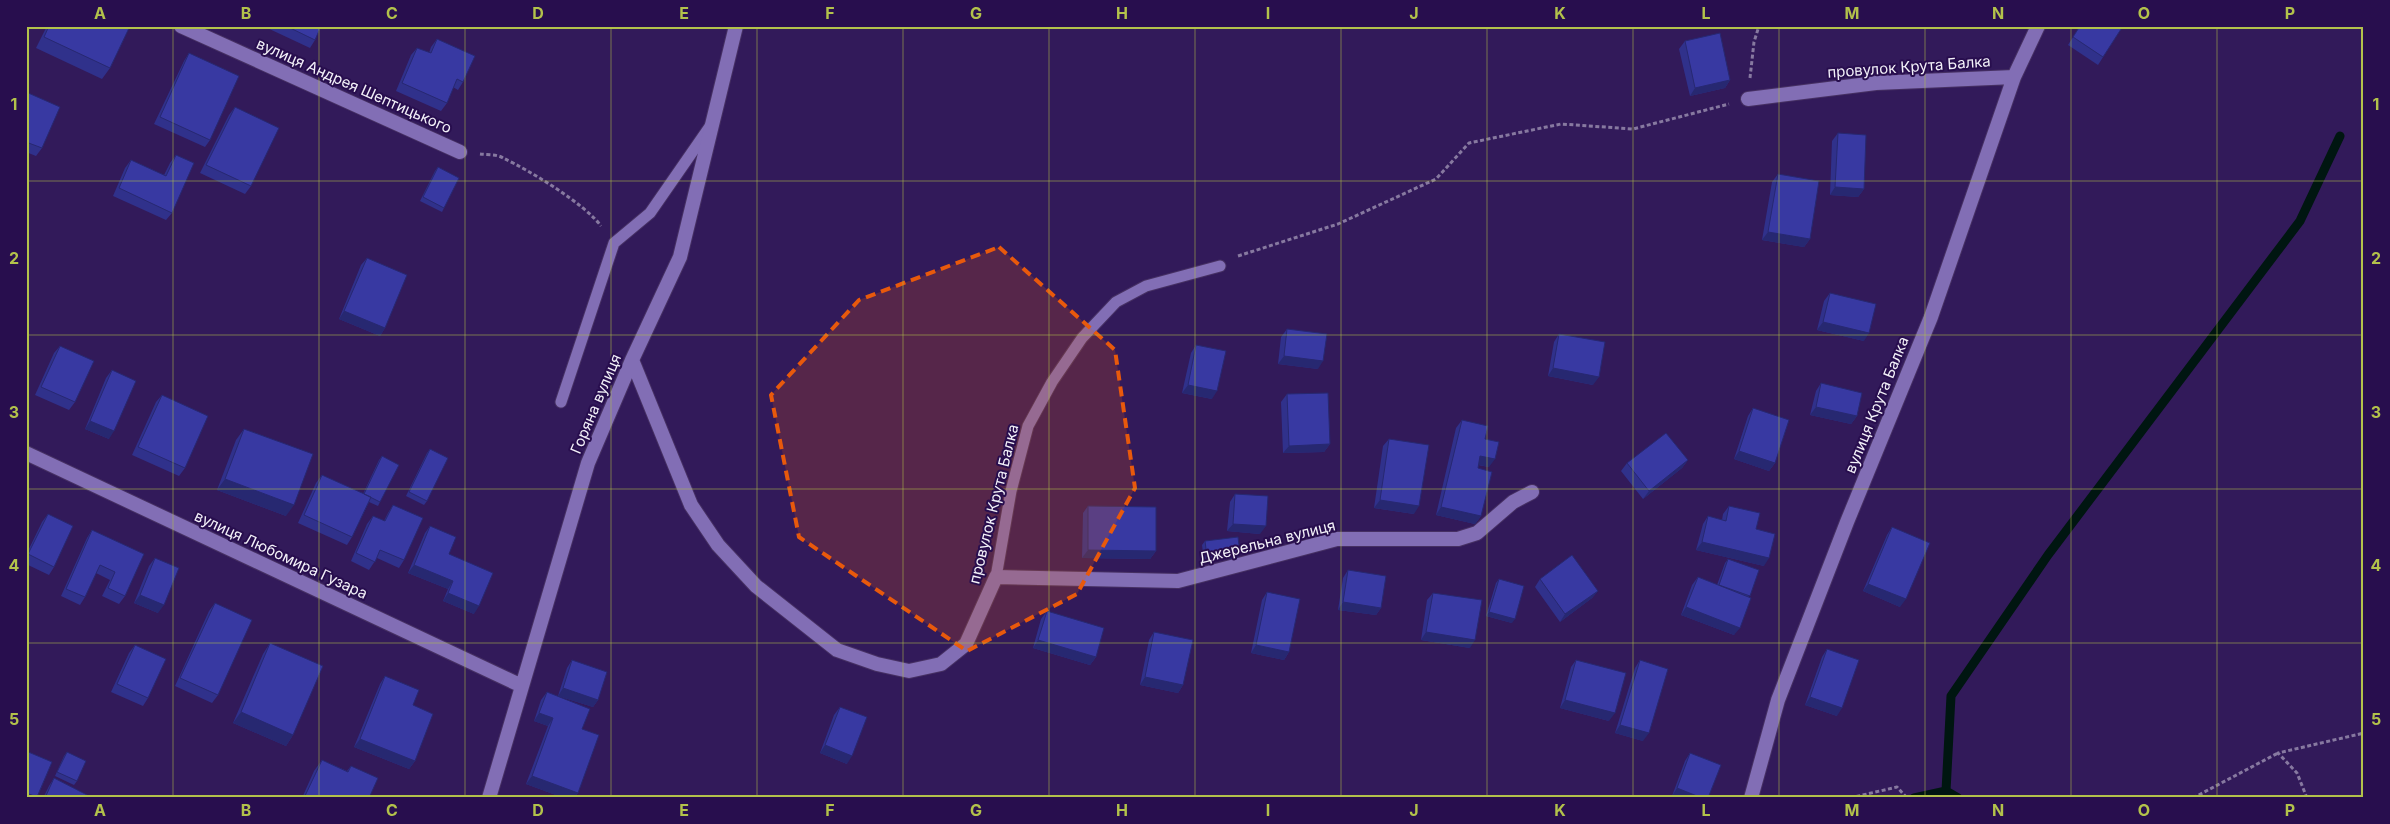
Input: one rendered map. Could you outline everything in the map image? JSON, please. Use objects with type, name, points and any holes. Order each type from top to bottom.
[{"type":"street","name":"вулиця Андрея Шептицького","points":[[181,26],[460,152]]},
{"type":"street","name":"Горяна вулиця","points":[[489,798],[588,463],[632,360],[680,257],[736,26]]},
{"type":"street","name":"вулиця Крута Балка","points":[[1751,798],[1778,700],[1847,522],[1931,317],[2014,77],[2038,26]]},
{"type":"street","name":"провулок Крута Балка","points":[[1748,99],[1876,83],[2014,77]]},
{"type":"street","name":"провулок Крута Балка","points":[[632,360],[691,505],[718,545],[756,586],[837,650],[877,664],[909,670],[941,664],[966,644],[996,577]]},
{"type":"street","name":"вулиця Любомира Гузара","points":[[26,453],[522,686]]},
{"type":"street","name":"Джерельна вулиця","points":[[996,577],[1178,581],[1337,539],[1458,539],[1476,533],[1513,502],[1532,492]]},
{"type":"lane","points":[[561,402],[614,243],[650,213],[712,123]]},
{"type":"lane","name":"провулок Крута Балка","points":[[996,577],[1011,491],[1028,426],[1052,382],[1082,338],[1116,302],[1146,286],[1220,266]]},
{"type":"path","points":[[1220,266],[1241,255],[1338,224],[1436,179],[1470,143],[1561,124],[1633,129],[1748,99],[1754,42],[1759,26]]},
{"type":"path","points":[[460,152],[502,156],[592,214],[614,243]]},
{"type":"path","points":[[2193,798],[2278,753],[2364,733]]},
{"type":"path","points":[[2278,753],[2297,773],[2306,798]]},
{"type":"path","points":[[1850,798],[1897,787],[1907,798]]},
{"type":"highlighted area","points":[[999,247],[1115,350],[1135,488],[1077,594],[967,651],[799,537],[771,395],[859,300]]},
{"type":"building","points":[[49,26],[130,26],[110,68],[44,37]]},
{"type":"building","points":[[286,26],[321,26],[315,40]]},
{"type":"building","points":[[2080,26],[2123,26],[2103,57],[2073,37]]},
{"type":"building","points":[[1720,33],[1730,80],[1695,88],[1685,41]]},
{"type":"building","points":[[437,39],[475,56],[463,82],[457,79],[447,103],[402,83],[417,48],[431,53]]},
{"type":"building","points":[[189,53],[239,76],[210,140],[160,117]]},
{"type":"building","points":[[26,92],[60,107],[42,148],[26,142]]},
{"type":"building","points":[[235,107],[279,128],[251,186],[206,165]]},
{"type":"building","points":[[1838,133],[1866,135],[1864,189],[1835,187]]},
{"type":"building","points":[[176,155],[194,163],[172,213],[119,188],[131,160],[166,176]]},
{"type":"building","points":[[438,167],[459,178],[444,208],[423,197]]},
{"type":"building","points":[[1778,174],[1819,181],[1810,239],[1768,232]]},
{"type":"building","points":[[367,258],[407,275],[385,328],[344,311]]},
{"type":"building","points":[[1830,293],[1876,304],[1869,333],[1823,322]]},
{"type":"building","points":[[1287,329],[1327,334],[1323,361],[1284,356]]},
{"type":"building","points":[[1559,334],[1605,342],[1599,377],[1553,368]]},
{"type":"building","points":[[1196,345],[1226,351],[1217,391],[1188,385]]},
{"type":"building","points":[[60,346],[94,361],[75,402],[41,387]]},
{"type":"building","points":[[112,370],[136,381],[114,431],[90,421]]},
{"type":"building","points":[[1821,383],[1862,393],[1857,416],[1816,407]]},
{"type":"building","points":[[1328,393],[1330,444],[1289,446],[1287,394]]},
{"type":"building","points":[[162,395],[208,416],[185,468],[138,447]]},
{"type":"building","points":[[1753,408],[1789,420],[1775,463],[1739,451]]},
{"type":"building","points":[[1462,420],[1488,426],[1485,439],[1499,442],[1495,459],[1480,456],[1478,468],[1492,472],[1481,516],[1441,507]]},
{"type":"building","points":[[244,429],[313,454],[294,505],[225,479]]},
{"type":"building","points":[[1666,433],[1688,460],[1649,491],[1627,463]]},
{"type":"building","points":[[1389,439],[1429,445],[1419,506],[1380,500]]},
{"type":"building","points":[[430,449],[448,458],[427,501],[409,492]]},
{"type":"building","points":[[382,456],[399,465],[380,502],[364,494]]},
{"type":"building","points":[[322,475],[371,497],[352,537],[304,515]]},
{"type":"building","points":[[1235,494],[1268,496],[1266,526],[1233,524]]},
{"type":"building","points":[[393,505],[423,518],[404,560],[380,550],[375,562],[356,553],[373,516],[385,521]]},
{"type":"building","points":[[1088,506],[1156,507],[1156,551],[1088,550]]},
{"type":"building","points":[[1729,506],[1760,513],[1756,529],[1775,534],[1769,558],[1702,542],[1708,516],[1726,521]]},
{"type":"building","points":[[48,514],[73,526],[54,567],[28,554]]},
{"type":"building","points":[[430,526],[456,537],[449,554],[493,573],[479,606],[448,593],[453,581],[414,565]]},
{"type":"building","points":[[1892,527],[1930,543],[1906,599],[1868,584]]},
{"type":"building","points":[[92,530],[144,554],[125,596],[108,588],[115,572],[100,565],[85,597],[66,589]]},
{"type":"building","points":[[1238,537],[1240,554],[1207,557],[1205,541]]},
{"type":"building","points":[[1572,555],[1598,591],[1565,614],[1540,579]]},
{"type":"building","points":[[155,558],[179,568],[164,605],[140,595]]},
{"type":"building","points":[[1728,559],[1759,570],[1750,596],[1719,585]]},
{"type":"building","points":[[1348,570],[1386,576],[1381,608],[1343,602]]},
{"type":"building","points":[[1698,577],[1751,598],[1740,628],[1686,607]]},
{"type":"building","points":[[1499,579],[1524,586],[1515,619],[1489,612]]},
{"type":"building","points":[[1267,592],[1300,599],[1289,652],[1256,645]]},
{"type":"building","points":[[1433,593],[1482,600],[1475,640],[1426,632]]},
{"type":"building","points":[[215,603],[252,620],[218,695],[180,678]]},
{"type":"building","points":[[1047,611],[1104,628],[1096,657],[1038,640]]},
{"type":"building","points":[[1154,632],[1193,640],[1183,685],[1145,677]]},
{"type":"building","points":[[270,643],[323,666],[293,735],[241,712]]},
{"type":"building","points":[[135,645],[166,659],[148,698],[117,684]]},
{"type":"building","points":[[1827,649],[1859,660],[1842,708],[1810,697]]},
{"type":"building","points":[[572,660],[607,672],[598,700],[563,688]]},
{"type":"building","points":[[1576,660],[1626,673],[1615,713],[1565,700]]},
{"type":"building","points":[[1640,660],[1668,669],[1649,733],[1620,725]]},
{"type":"building","points":[[385,676],[419,690],[413,705],[433,714],[415,761],[360,739]]},
{"type":"building","points":[[547,692],[590,709],[582,729],[599,735],[578,793],[532,776],[553,718],[539,713]]},
{"type":"building","points":[[840,707],[867,717],[852,756],[825,745]]},
{"type":"building","points":[[26,751],[52,762],[37,797],[26,793]]},
{"type":"building","points":[[67,752],[86,761],[77,781],[57,772]]},
{"type":"building","points":[[1690,753],[1721,765],[1708,798],[1702,798],[1677,788]]},
{"type":"building","points":[[322,760],[348,772],[351,766],[378,778],[369,798],[304,798]]},
{"type":"building","points":[[54,778],[93,798],[45,798]]},
{"type":"waterway","points":[[1958,798],[1946,791],[1951,696],[2048,555],[2300,221],[2340,136]]},
{"type":"waterway","points":[[1914,798],[1946,791]]}]
